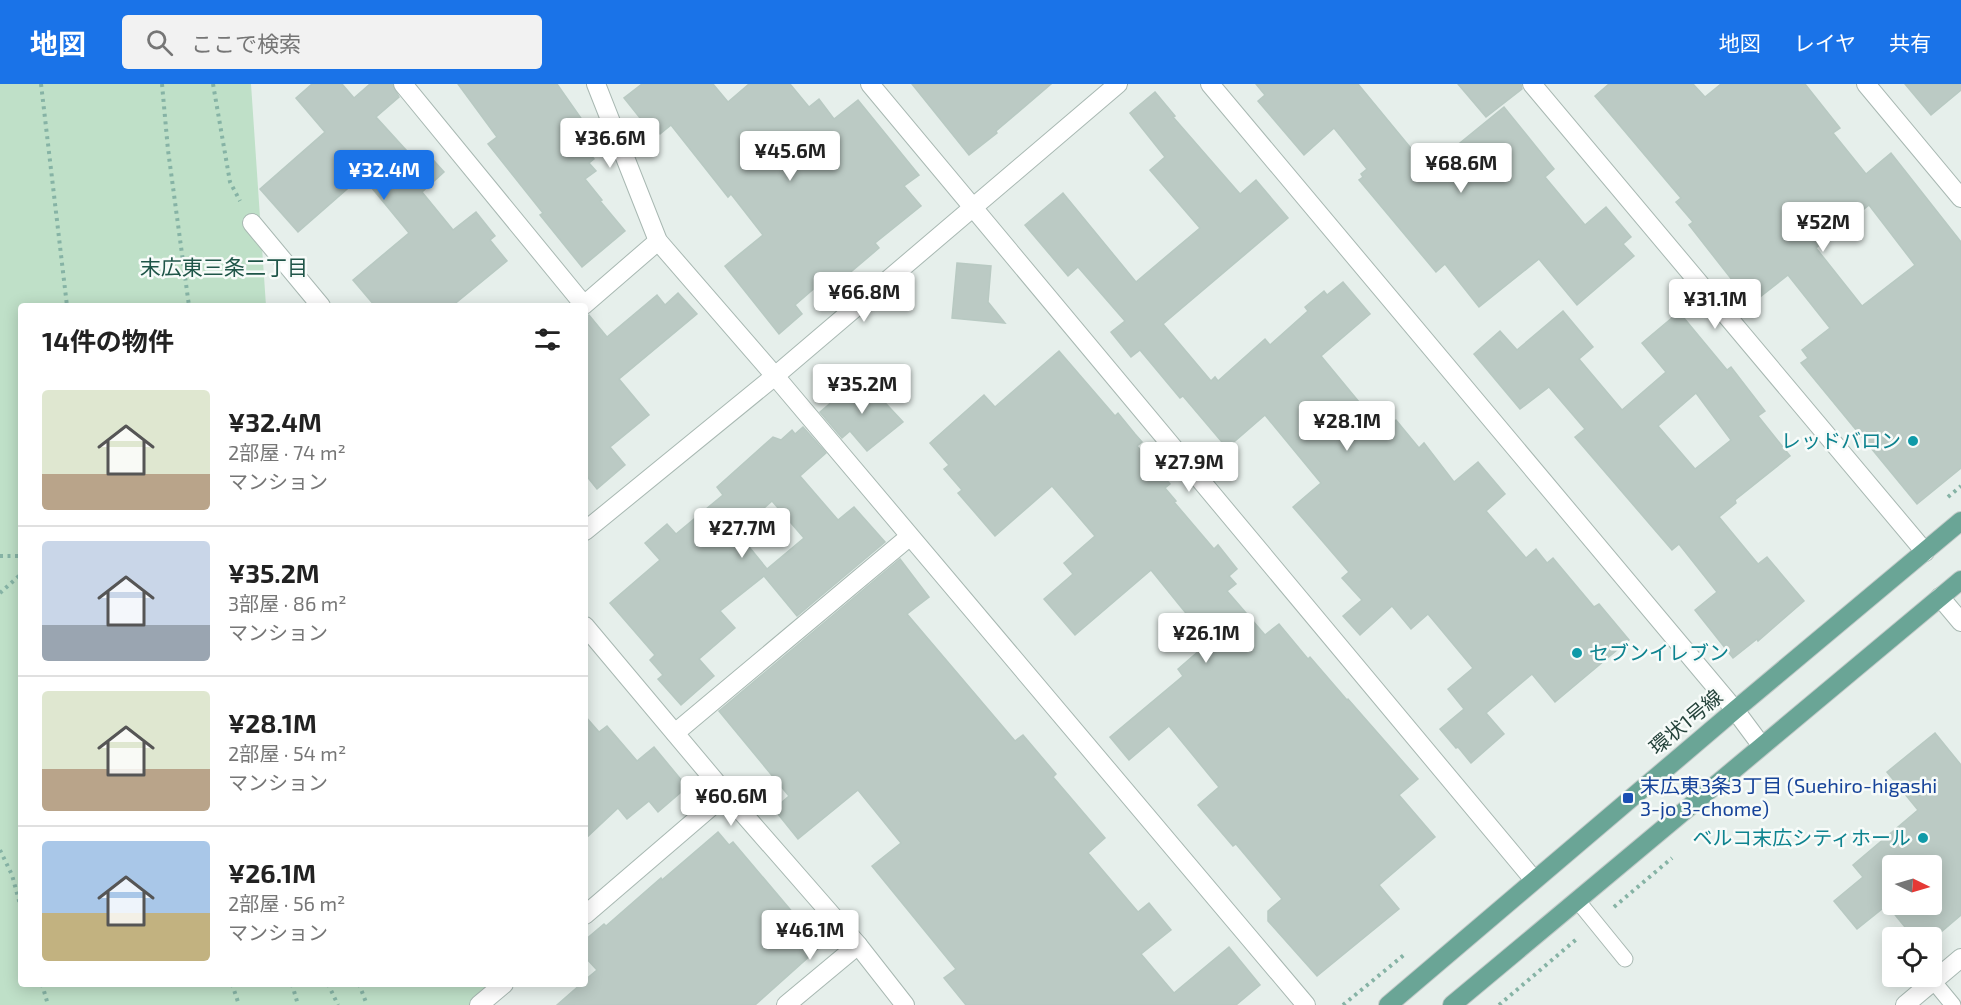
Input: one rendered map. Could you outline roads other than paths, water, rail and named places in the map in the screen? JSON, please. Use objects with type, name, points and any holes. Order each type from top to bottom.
[{"type":"main road","name":"環状1号線","points":[[1388,1005],[1961,521]]},
{"type":"main road","points":[[1452,1005],[1961,580]]},
{"type":"street","points":[[403,84],[582,303]]},
{"type":"street","points":[[596,84],[658,241],[775,376],[1306,1005]]},
{"type":"street","points":[[870,84],[1534,880]]},
{"type":"street","points":[[588,529],[775,376],[1118,84]]},
{"type":"street","points":[[1210,84],[1735,710],[1761,745]]},
{"type":"street","points":[[1532,84],[1925,552]]},
{"type":"street","points":[[1866,84],[1961,198]]},
{"type":"street","points":[[252,223],[319,303]]},
{"type":"street","points":[[586,303],[658,241]]},
{"type":"street","points":[[675,733],[909,537]]},
{"type":"street","points":[[1940,597],[1961,622]]},
{"type":"street","points":[[588,630],[726,794],[858,945],[905,1005]]},
{"type":"street","points":[[588,912],[726,794]]},
{"type":"street","points":[[786,1005],[858,945]]},
{"type":"street","points":[[1942,974],[1961,958]]},
{"type":"street","points":[[479,1005],[500,987]]},
{"type":"street","points":[[1905,1005],[1927,987]]},
{"type":"lane","points":[[1577,900],[1625,959]]},
{"type":"lane","points":[[1939,987],[1953,1005]]},
{"type":"place","name":"レッドバロン","points":[[1913,441]]},
{"type":"place","name":"セブンイレブン","points":[[1577,653]]},
{"type":"place","name":"末広東3条3丁目 (Suehiro-higashi 3-jo 3-chome)","points":[[1628,798]]},
{"type":"place","name":"ベルコ末広シティホール","points":[[1923,838]]},
{"type":"district","name":"末広東三条二丁目","points":[[224,268]]}]
